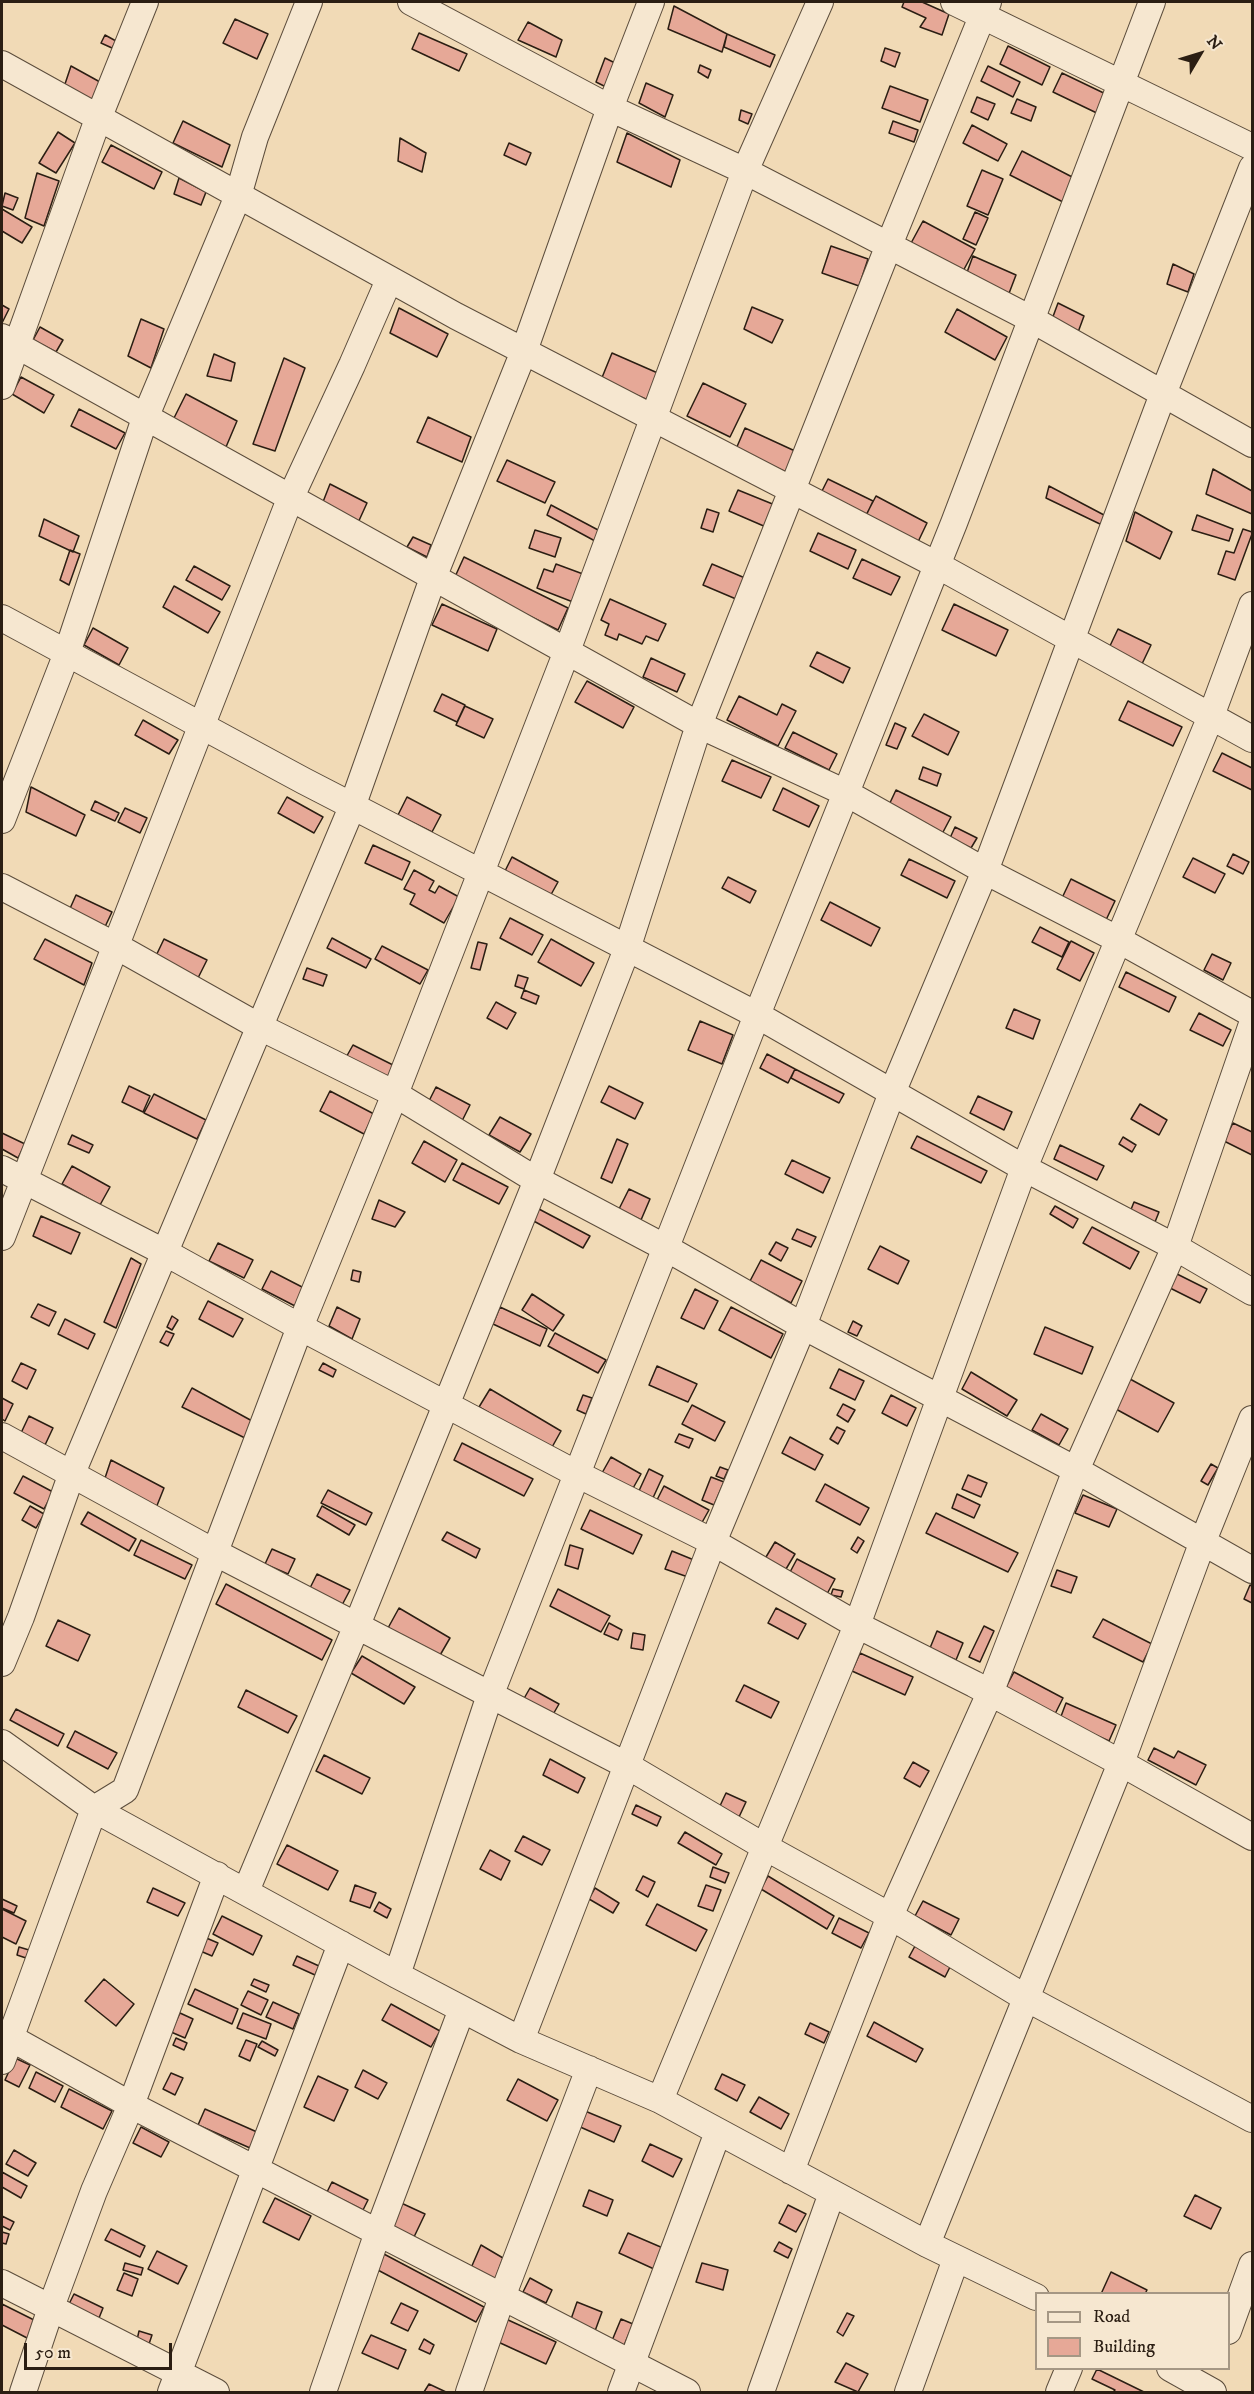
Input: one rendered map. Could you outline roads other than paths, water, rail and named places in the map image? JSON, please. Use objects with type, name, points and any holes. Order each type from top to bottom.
[{"type":"street","points":[[2,386],[9,342],[145,2]]},
{"type":"street","points":[[2,820],[67,653],[145,418],[237,196],[255,137],[309,2]]},
{"type":"street","points":[[411,2],[610,108],[745,171],[1031,319],[1252,444]]},
{"type":"street","points":[[2,1662],[21,1617],[72,1473],[352,807],[433,578],[524,351],[610,108],[651,2]]},
{"type":"street","points":[[687,2392],[131,2105],[4,2044],[94,1809],[125,1790],[300,1327],[395,1094],[567,651],[745,171],[819,2]]},
{"type":"street","points":[[954,2],[985,9],[1121,83],[1252,147]]},
{"type":"street","points":[[397,1975],[491,1694],[757,1015],[937,565],[1152,2]]},
{"type":"street","points":[[246,1892],[537,1180],[627,949],[699,725],[985,9]]},
{"type":"street","points":[[2,64],[389,280],[937,565],[1252,739]]},
{"type":"street","points":[[521,2040],[713,1542],[803,1326],[892,1093],[985,871],[1163,394],[1252,168]]},
{"type":"street","points":[[2,1238],[290,499],[389,280]]},
{"type":"street","points":[[9,342],[699,725],[846,793],[985,871],[1117,939],[1252,1014]]},
{"type":"street","points":[[660,2100],[857,1625],[1024,1168],[1117,939],[1211,717],[1252,605]]},
{"type":"street","points":[[2,618],[352,807],[757,1015],[1024,1168],[1175,1246],[1252,1292]]},
{"type":"street","points":[[2,887],[116,946],[260,1027],[395,1094],[537,1180],[666,1248],[803,1326],[1076,1470],[1252,1570]]},
{"type":"street","points":[[791,2171],[890,1916],[990,1693],[1076,1470],[1175,1246],[1252,1024]]},
{"type":"street","points":[[2,1169],[166,1253],[577,1474],[713,1542],[857,1625],[1121,1763],[1252,1837]]},
{"type":"street","points":[[927,2244],[1121,1763],[1203,1541],[1252,1419]]},
{"type":"street","points":[[2,1436],[214,1552],[626,1766],[890,1916],[1026,1998],[1252,2119]]},
{"type":"street","points":[[2,1743],[94,1809],[397,1975],[521,2040],[660,2100],[927,2244],[1035,2297]]},
{"type":"street","points":[[23,2392],[94,2191],[131,2105],[217,1875]]},
{"type":"street","points":[[176,2383],[341,1944]]},
{"type":"street","points":[[323,2392],[378,2232],[462,2009]]},
{"type":"street","points":[[469,2392],[502,2297],[589,2069]]},
{"type":"street","points":[[621,2392],[718,2132]]},
{"type":"street","points":[[761,2392],[832,2193]]},
{"type":"street","points":[[908,2392],[956,2259]]},
{"type":"street","points":[[1230,2326],[1252,2265]]},
{"type":"street","points":[[2,2283],[51,2308],[176,2383],[216,2392]]},
{"type":"street","points":[[1059,2392],[1068,2370]]},
{"type":"street","points":[[1174,2370],[1210,2386]]}]
